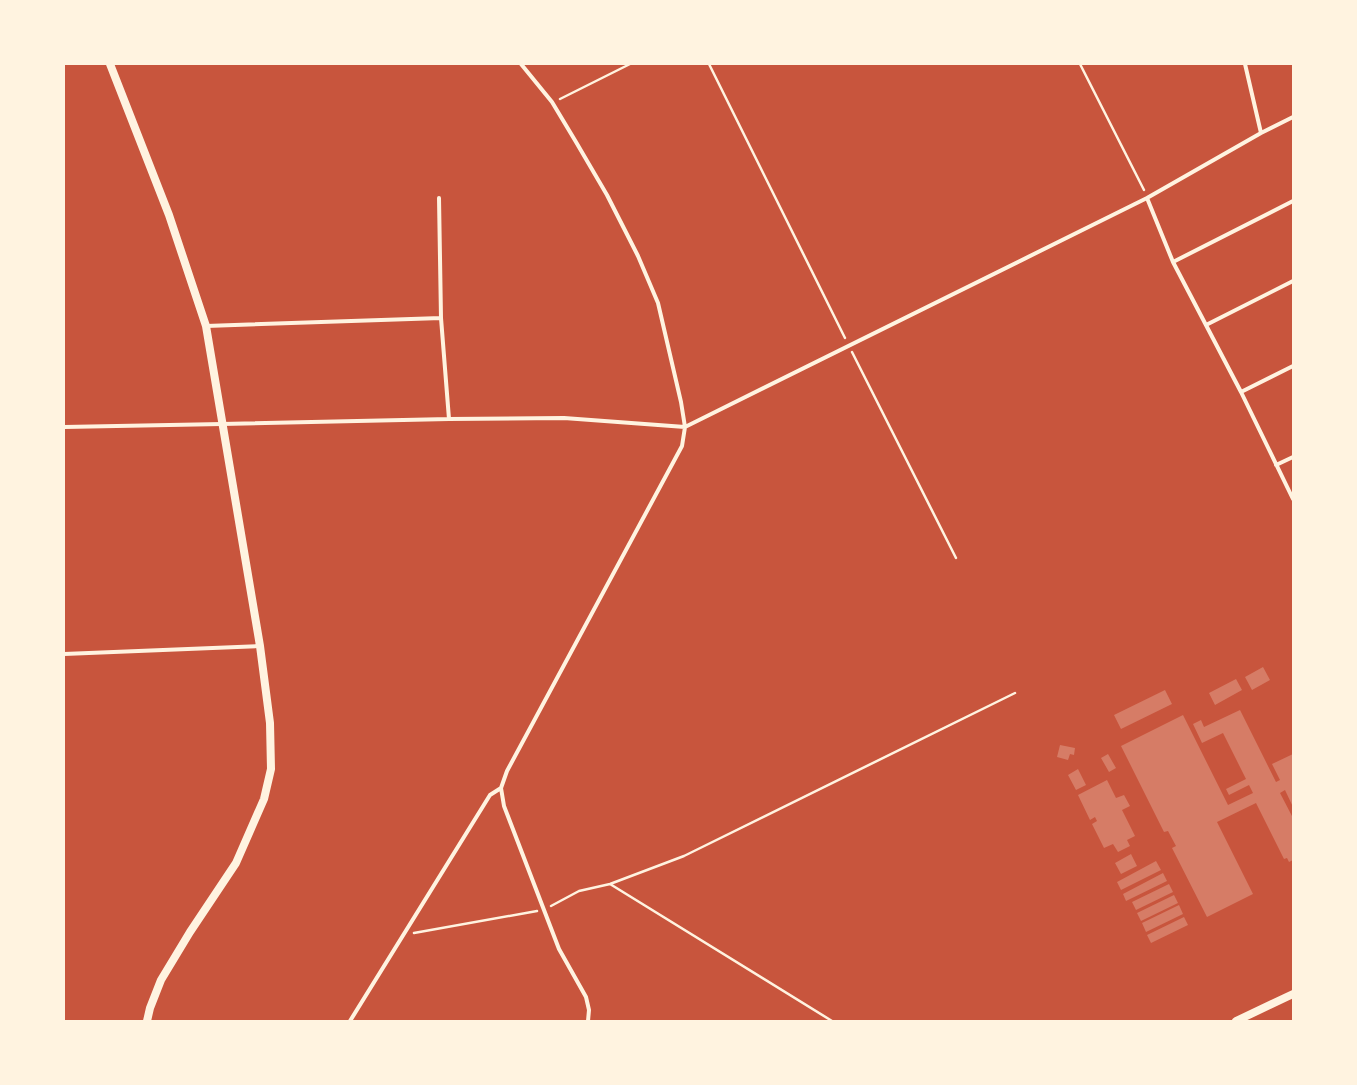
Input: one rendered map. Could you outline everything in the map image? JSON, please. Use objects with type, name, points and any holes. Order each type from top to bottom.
[{"type":"main road","points":[[110,64],[170,215],[206,326],[260,646],[270,723],[271,769],[264,799],[236,863],[190,932],[161,980],[150,1008],[147,1021]]},
{"type":"main road","points":[[1236,1021],[1293,994]]},
{"type":"street","points":[[521,64],[552,102],[607,195],[638,256],[658,303],[678,387],[685,427],[682,446],[507,771],[501,788],[504,806],[559,949],[586,997],[589,1010],[588,1021]]},
{"type":"street","points":[[1246,64],[1261,133]]},
{"type":"street","points":[[64,426],[564,418],[685,427],[1147,198],[1261,133],[1293,117]]},
{"type":"street","points":[[439,198],[441,318],[449,419]]},
{"type":"street","points":[[1147,198],[1173,262],[1241,392],[1293,499]]},
{"type":"street","points":[[1173,262],[1293,201]]},
{"type":"street","points":[[1206,324],[1293,281]]},
{"type":"street","points":[[206,326],[441,318]]},
{"type":"street","points":[[1241,392],[1293,366]]},
{"type":"street","points":[[1276,465],[1293,457]]},
{"type":"street","points":[[64,654],[260,646]]},
{"type":"street","points":[[350,1021],[490,795],[501,788]]},
{"type":"path","points":[[552,102],[630,64]]},
{"type":"path","points":[[710,64],[849,346],[956,558]]},
{"type":"path","points":[[1080,64],[1147,198]]},
{"type":"path","points":[[405,934],[544,910],[580,891],[610,884],[691,853],[1015,693]]},
{"type":"path","points":[[610,884],[832,1021]]},
{"type":"building","points":[[1263,667],[1270,680],[1252,690],[1245,677]]},
{"type":"building","points":[[1236,679],[1242,690],[1215,705],[1209,693]]},
{"type":"building","points":[[1165,690],[1172,704],[1121,729],[1114,715]]},
{"type":"building","points":[[1240,710],[1276,782],[1280,780],[1272,764],[1293,754],[1293,807],[1285,790],[1280,793],[1293,818],[1293,860],[1289,862],[1287,858],[1284,859],[1256,803],[1217,822],[1253,894],[1207,917],[1172,848],[1176,846],[1168,831],[1164,832],[1121,746],[1183,715],[1228,805],[1253,793],[1249,785],[1229,795],[1226,789],[1246,779],[1223,733],[1202,743],[1193,724],[1201,720],[1204,727]]},
{"type":"building","points":[[1060,745],[1075,748],[1074,755],[1070,754],[1068,760],[1057,757]]},
{"type":"building","points":[[1108,754],[1116,768],[1109,772],[1101,758]]},
{"type":"building","points":[[1078,769],[1086,785],[1076,790],[1068,775]]},
{"type":"building","points":[[1107,780],[1116,798],[1124,795],[1130,806],[1122,810],[1135,836],[1127,840],[1130,846],[1118,852],[1113,844],[1104,848],[1092,824],[1097,821],[1095,817],[1090,820],[1078,795]]},
{"type":"building","points":[[1131,854],[1137,866],[1121,874],[1115,863]]},
{"type":"building","points":[[1156,861],[1161,870],[1121,890],[1117,882]]},
{"type":"building","points":[[1163,873],[1167,881],[1126,901],[1123,894]]},
{"type":"building","points":[[1169,884],[1173,892],[1136,910],[1132,902]]},
{"type":"building","points":[[1174,895],[1178,903],[1141,921],[1137,913]]},
{"type":"building","points":[[1179,905],[1183,914],[1146,932],[1142,923]]},
{"type":"building","points":[[1184,917],[1188,925],[1151,943],[1147,935]]}]
